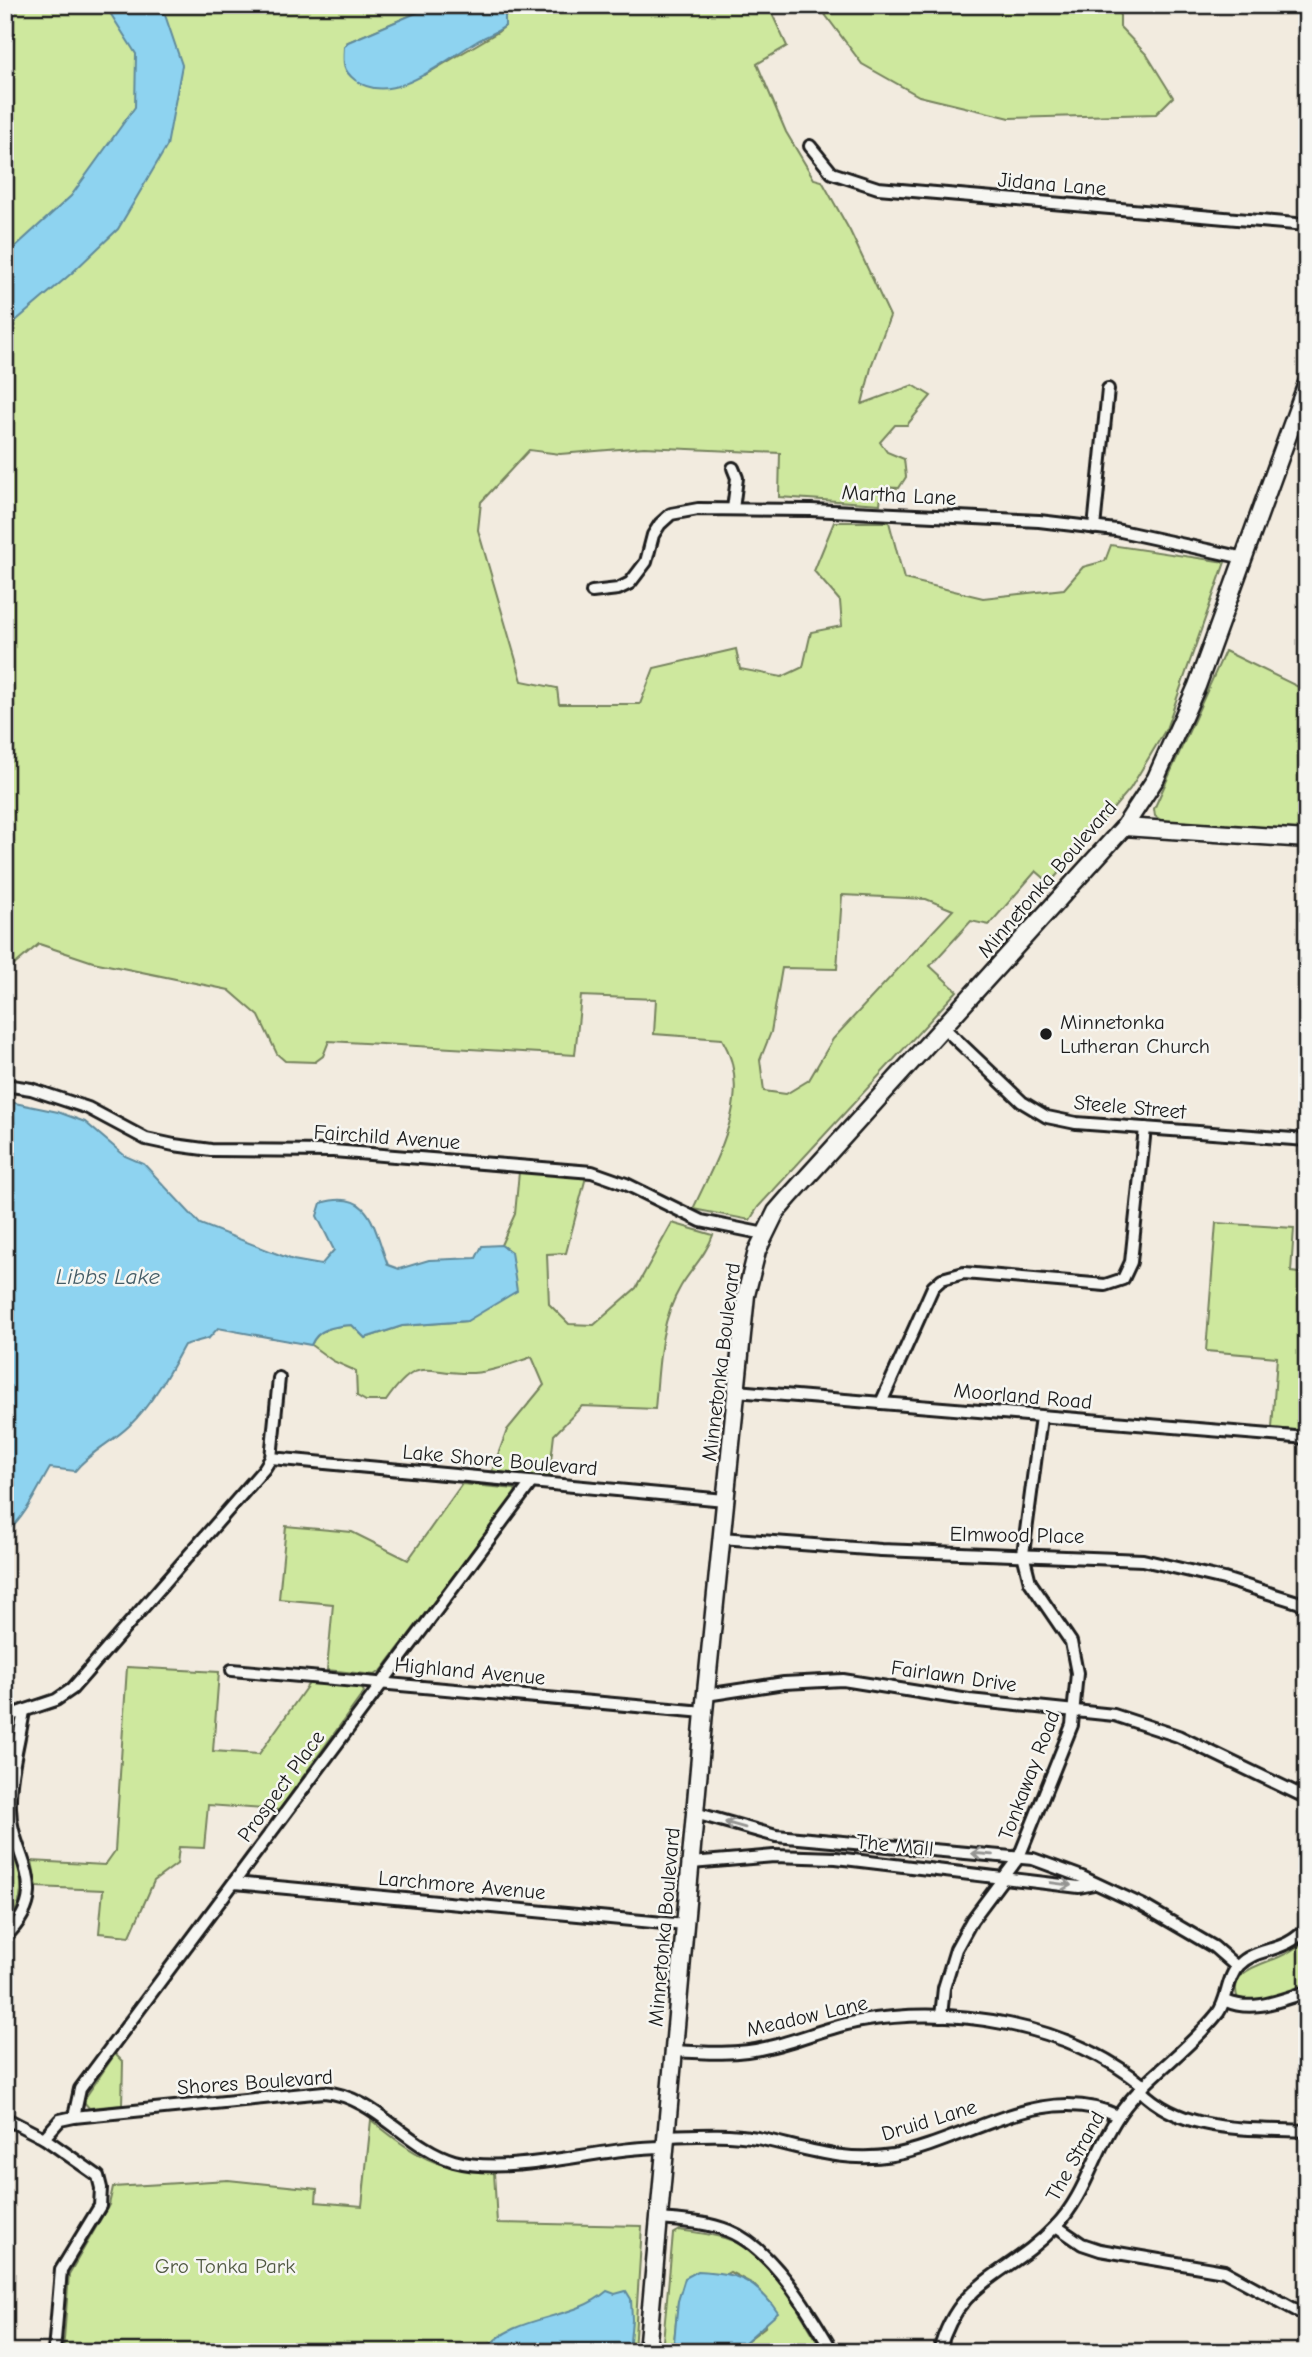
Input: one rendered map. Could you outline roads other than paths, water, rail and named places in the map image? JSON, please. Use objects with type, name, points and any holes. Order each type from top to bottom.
[{"type":"main road","name":"Minnetonka Boulevard","points":[[648,2352],[704,1712],[751,1269],[765,1234],[789,1197],[1124,827],[1156,778],[1197,686],[1307,383]]},
{"type":"main road","points":[[1124,827],[1307,839]]},
{"type":"street","name":"Jidana Lane","points":[[810,146],[832,173],[878,188],[1307,225]]},
{"type":"street","points":[[1094,528],[1108,389]]},
{"type":"street","points":[[733,468],[737,478],[733,509]]},
{"type":"street","name":"Martha Lane","points":[[592,592],[618,589],[640,573],[646,562],[653,535],[671,514],[684,510],[733,509],[1039,521],[1116,530],[1244,558]]},
{"type":"street","name":"Steele Street","points":[[943,1027],[1022,1102],[1047,1117],[1076,1123],[1307,1140]]},
{"type":"street","name":"Fairchild Avenue","points":[[5,1085],[32,1089],[88,1108],[146,1139],[174,1145],[211,1150],[333,1151],[592,1172],[626,1184],[701,1222],[765,1234]]},
{"type":"street","points":[[881,1403],[927,1296],[942,1279],[964,1273],[1105,1285],[1123,1279],[1131,1262],[1145,1128]]},
{"type":"street","points":[[5,1717],[56,1700],[72,1689],[271,1458],[279,1378]]},
{"type":"street","name":"Moorland Road","points":[[736,1391],[1307,1438]]},
{"type":"street","name":"Tonkaway Road","points":[[941,2016],[944,1989],[956,1949],[972,1920],[1018,1857],[1069,1736],[1074,1711],[1077,1673],[1071,1642],[1031,1582],[1023,1554],[1041,1417]]},
{"type":"street","name":"Lake Shore Boulevard","points":[[271,1458],[725,1500]]},
{"type":"street","name":"Prospect Place","points":[[74,2116],[80,2089],[531,1483]]},
{"type":"street","name":"Elmwood Place","points":[[721,1538],[881,1550],[1143,1560],[1197,1572],[1307,1605]]},
{"type":"street","name":"Highland Avenue","points":[[232,1670],[704,1712]]},
{"type":"street","name":"Fairlawn Drive","points":[[706,1695],[784,1683],[844,1680],[969,1700],[1114,1715],[1178,1736],[1307,1798]]},
{"type":"street","points":[[5,1937],[21,1918],[30,1882],[10,1811],[24,1711]]},
{"type":"street","name":"The Mall","points":[[695,1813],[776,1836],[1018,1857],[1058,1868],[1171,1920],[1237,1966]]},
{"type":"street","name":"The Mall","points":[[691,1863],[774,1856],[836,1858],[1079,1887],[1094,1884]]},
{"type":"street","name":"Larchmore Avenue","points":[[234,1883],[685,1925]]},
{"type":"street","points":[[1237,1966],[1250,1958],[1285,1946],[1307,1927]]},
{"type":"street","name":"The Strand","points":[[939,2352],[951,2317],[965,2297],[1020,2258],[1056,2226],[1077,2195],[1118,2116],[1142,2088],[1211,2021],[1226,2001],[1237,1966]]},
{"type":"street","points":[[1226,2001],[1238,2007],[1255,2007],[1307,1992]]},
{"type":"street","name":"Meadow Lane","points":[[674,2051],[749,2051],[861,2021],[941,2016],[1003,2024],[1056,2039],[1106,2062],[1142,2088]]},
{"type":"street","points":[[1142,2088],[1169,2113],[1197,2123],[1307,2131]]},
{"type":"street","name":"Shores Boulevard","points":[[44,2138],[60,2120],[74,2116],[324,2092],[355,2099],[434,2153],[472,2165],[666,2142]]},
{"type":"street","name":"Druid Lane","points":[[666,2142],[720,2134],[756,2138],[831,2157],[866,2157],[906,2151],[1018,2112],[1083,2105],[1105,2109],[1118,2116]]},
{"type":"street","points":[[5,2119],[44,2138],[98,2176],[101,2188],[100,2206],[61,2270],[54,2352]]},
{"type":"street","points":[[660,2219],[717,2227],[745,2240],[800,2299],[833,2352]]},
{"type":"street","points":[[1056,2226],[1082,2244],[1100,2250],[1224,2271],[1307,2316]]},
{"type":"water","points":[[105,5],[150,5],[165,15],[182,65],[167,146],[118,229],[5,330],[5,256],[71,196],[135,107],[136,54]]},
{"type":"water","points":[[435,5],[505,5],[505,26],[434,69],[401,85],[370,87],[355,80],[348,73],[343,57],[344,47],[348,42]]},
{"type":"water","name":"Libbs Lake","points":[[5,1101],[58,1112],[85,1122],[125,1156],[144,1164],[200,1224],[293,1260],[321,1265],[334,1250],[317,1216],[321,1203],[351,1201],[361,1206],[368,1214],[388,1265],[399,1269],[429,1260],[476,1258],[482,1246],[501,1245],[511,1252],[517,1291],[467,1321],[402,1326],[365,1338],[352,1325],[339,1326],[323,1331],[311,1345],[218,1328],[209,1338],[184,1345],[153,1398],[122,1432],[75,1471],[50,1468],[25,1512],[6,1533],[5,1541]]},
{"type":"water","points":[[698,2271],[744,2280],[761,2292],[778,2313],[744,2343],[742,2352],[673,2352],[678,2301],[685,2278]]},
{"type":"water","points":[[607,2291],[615,2294],[626,2291],[631,2299],[629,2352],[483,2352],[496,2339],[511,2330],[577,2308]]},
{"type":"place","name":"Minnetonka Lutheran Church","points":[[1046,1034]]},
{"type":"park label","name":"Gro Tonka Park","points":[[225,2266]]}]
